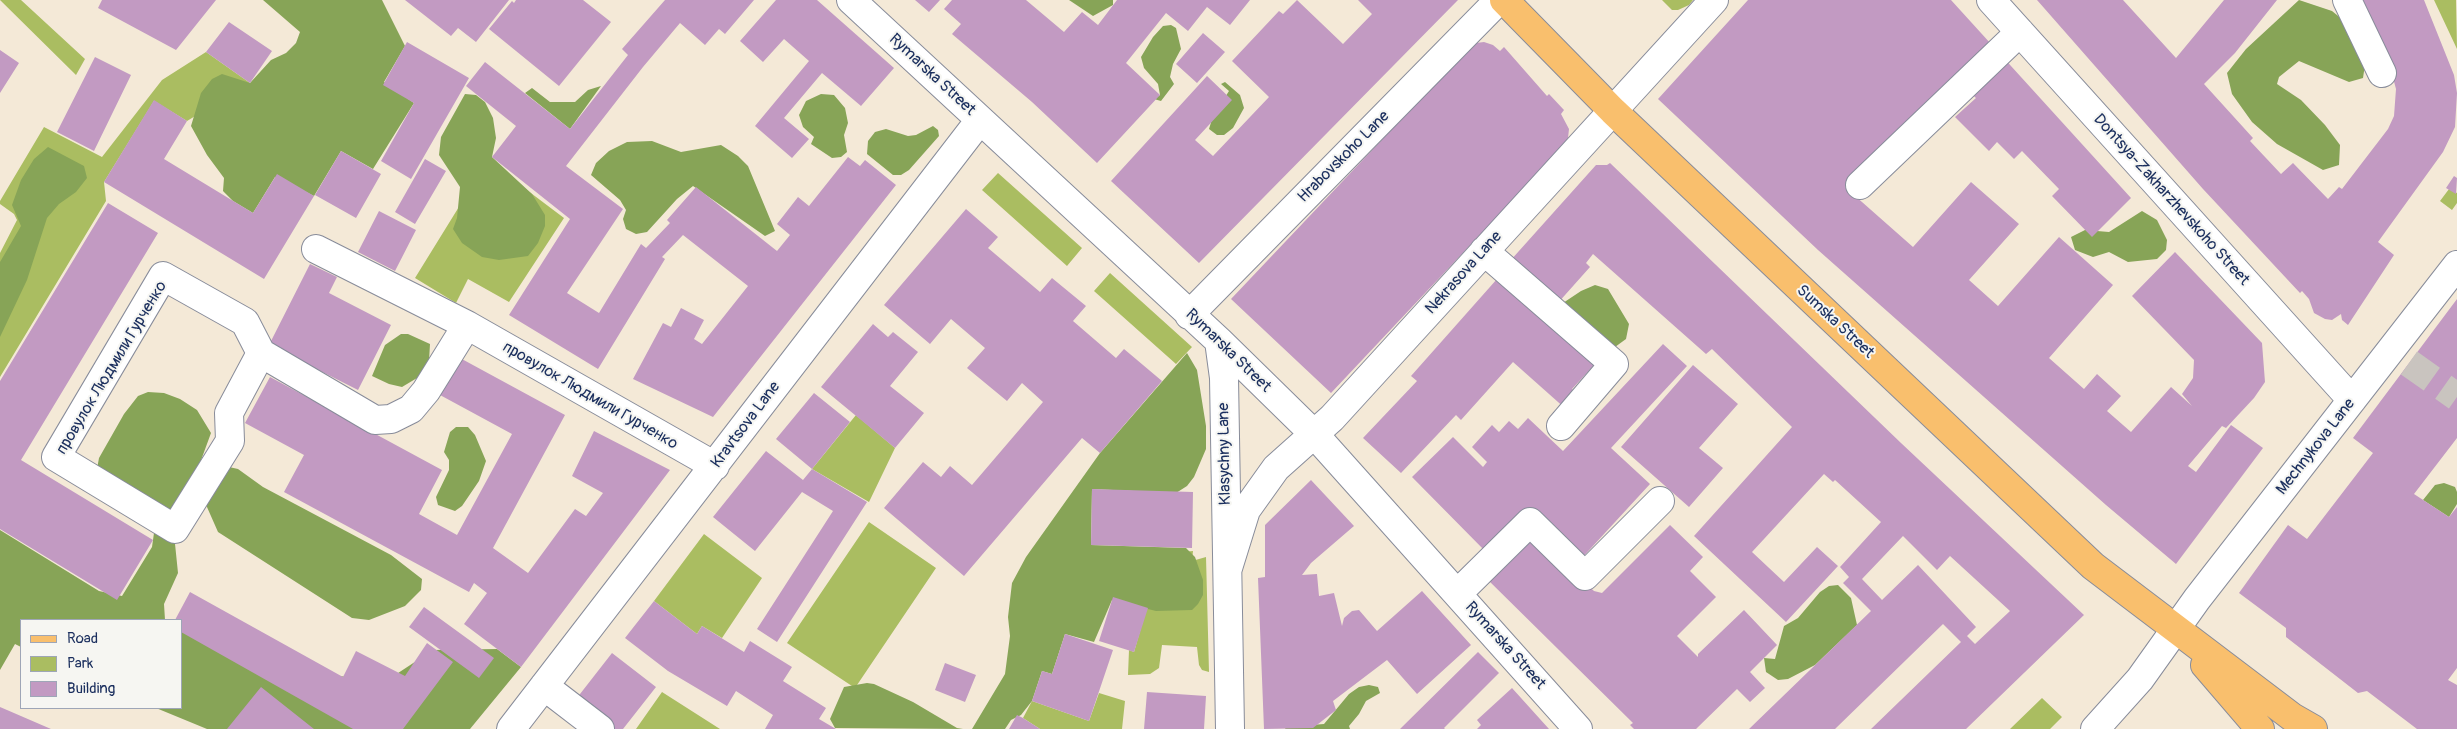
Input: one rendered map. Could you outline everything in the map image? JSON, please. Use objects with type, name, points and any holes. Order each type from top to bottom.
[{"type":"main road","name":"Sumska Street","points":[[1504,0],[1613,111],[2093,566],[2177,631]]},
{"type":"main road","points":[[2177,631],[2260,729]]},
{"type":"main road","points":[[2177,631],[2292,717],[2313,729]]},
{"type":"street","name":"Rymarska Street","points":[[851,0],[1219,341],[1315,435],[1578,729]]},
{"type":"street","name":"Hrabovskoho Lane","points":[[1189,315],[1499,0]]},
{"type":"street","name":"Nekrasova Lane","points":[[1315,435],[1714,0]]},
{"type":"street","name":"Dontsya-Zakharzhevskoho Street","points":[[1991,0],[2352,400]]},
{"type":"street","points":[[2347,0],[2382,73]]},
{"type":"street","points":[[1860,184],[2020,32]]},
{"type":"street","name":"Kravtsova Lane","points":[[511,729],[980,120]]},
{"type":"street","name":"провулок Людмили Гурченко","points":[[316,249],[467,325],[715,466]]},
{"type":"street","points":[[1484,250],[1614,364],[1561,426]]},
{"type":"street","name":"Mechnykova Lane","points":[[2095,729],[2140,679],[2177,631],[2198,599],[2352,400],[2400,357],[2457,265]]},
{"type":"street","name":"провулок Людмили Гурченко","points":[[163,276],[244,322],[261,353],[229,412],[230,440],[175,528],[56,457],[163,276]]},
{"type":"street","points":[[261,353],[376,420],[391,419],[411,409],[426,391],[467,325]]},
{"type":"street","name":"Klasychny Lane","points":[[1219,341],[1224,378],[1230,729]]},
{"type":"street","name":"Klasychny Lane","points":[[1228,568],[1246,510],[1276,468],[1315,435]]},
{"type":"street","points":[[1458,593],[1530,522],[1585,576],[1660,501]]},
{"type":"street","points":[[544,686],[600,729]]},
{"type":"green space","points":[[0,0],[21,0],[85,59],[76,75]]},
{"type":"green space","points":[[263,0],[382,0],[405,46],[384,82],[414,103],[373,169],[341,151],[314,196],[275,177],[253,213],[233,201],[223,191],[224,178],[207,155],[191,126],[201,93],[212,79],[222,74],[250,83],[271,60],[286,53],[296,43],[300,32]]},
{"type":"green space","points":[[1069,0],[1113,0],[1113,5],[1093,16]]},
{"type":"green space","points":[[1662,0],[1693,0],[1689,5],[1678,10],[1672,10]]},
{"type":"green space","points":[[2299,0],[2332,11],[2359,33],[2366,58],[2363,78],[2349,82],[2299,61],[2279,77],[2277,84],[2301,100],[2325,125],[2340,145],[2339,165],[2323,170],[2277,144],[2252,122],[2232,94],[2227,73],[2246,49]]},
{"type":"green space","points":[[2434,0],[2456,0],[2457,49]]},
{"type":"green space","points":[[1171,25],[1176,28],[1181,49],[1173,64],[1170,77],[1174,84],[1161,101],[1154,99],[1160,95],[1158,84],[1144,68],[1141,57],[1153,37],[1163,26]]},
{"type":"green space","points":[[206,52],[250,83],[187,121],[154,101],[104,182],[106,201],[0,377],[0,253],[17,220],[14,214],[0,204],[0,201],[44,127],[102,157],[162,80]]},
{"type":"green space","points":[[1225,82],[1240,95],[1244,108],[1233,128],[1224,135],[1217,135],[1209,129],[1213,116],[1229,91],[1221,84]]},
{"type":"green space","points":[[601,86],[570,129],[525,93],[532,88],[550,102],[575,102],[588,90]]},
{"type":"green space","points":[[465,94],[476,95],[485,102],[493,118],[496,138],[492,157],[532,194],[545,215],[545,226],[538,243],[528,256],[499,260],[482,257],[462,243],[453,229],[457,218],[460,187],[439,155],[441,137]]},
{"type":"green space","points":[[821,94],[834,95],[845,108],[848,123],[844,135],[847,152],[841,157],[832,158],[811,144],[814,137],[803,127],[799,115],[806,101]]},
{"type":"green space","points":[[933,126],[938,130],[939,136],[909,170],[901,175],[893,175],[867,154],[868,141],[875,132],[886,129],[908,136],[916,135]]},
{"type":"green space","points":[[652,141],[681,152],[721,145],[738,156],[748,166],[775,231],[765,236],[693,186],[677,199],[647,232],[636,234],[626,229],[623,219],[626,210],[620,200],[591,175],[596,163],[609,151],[627,142]]},
{"type":"green space","points":[[48,147],[84,166],[87,178],[76,192],[59,204],[47,218],[27,280],[0,337],[0,262],[21,226],[12,205],[21,180],[34,159]]},
{"type":"green space","points":[[491,163],[564,218],[509,302],[468,279],[456,303],[415,278],[470,189]]},
{"type":"green space","points":[[998,173],[1082,248],[1067,266],[982,190]]},
{"type":"green space","points":[[2449,189],[2457,193],[2457,203],[2452,210],[2440,201]]},
{"type":"green space","points":[[2142,211],[2157,220],[2167,240],[2166,250],[2157,259],[2128,262],[2109,252],[2093,257],[2075,250],[2071,237],[2085,230],[2109,232]]},
{"type":"green space","points":[[1110,273],[1192,347],[1176,364],[1094,291]]},
{"type":"green space","points":[[1595,285],[1608,289],[1629,324],[1626,339],[1615,347],[1560,305],[1581,291]]},
{"type":"green space","points":[[401,334],[408,334],[430,344],[429,361],[417,378],[402,387],[389,384],[372,376],[385,345]]},
{"type":"green space","points":[[1187,353],[1197,370],[1206,426],[1206,449],[1194,477],[1187,486],[1176,493],[1092,489],[1091,545],[1186,548],[1195,557],[1203,580],[1203,595],[1198,604],[1192,610],[1156,611],[1112,600],[1094,642],[1065,634],[1052,674],[1042,671],[1032,701],[1021,715],[1011,720],[1005,729],[972,729],[1005,674],[1010,636],[1008,617],[1012,583],[1026,557],[1100,453]]},
{"type":"green space","points":[[148,392],[164,393],[180,399],[197,410],[211,433],[174,534],[178,573],[164,604],[165,619],[20,619],[20,646],[15,644],[0,670],[0,530],[99,591],[122,596],[152,547],[154,533],[149,513],[97,469],[99,458],[124,414],[138,396]]},
{"type":"green space","points":[[856,415],[895,448],[869,502],[812,469]]},
{"type":"green space","points":[[456,427],[468,427],[475,435],[486,461],[479,481],[462,506],[455,511],[438,505],[436,497],[449,470],[449,460],[444,452],[450,432]]},
{"type":"green space","points":[[229,467],[238,469],[263,487],[391,555],[422,579],[421,590],[405,606],[369,620],[352,618],[218,532],[203,498]]},
{"type":"green space","points":[[2444,483],[2455,487],[2457,492],[2457,504],[2449,517],[2423,500],[2435,485]]},
{"type":"green space","points":[[869,522],[936,568],[855,688],[787,643]]},
{"type":"green space","points":[[704,534],[762,578],[722,638],[702,626],[697,634],[654,601]]},
{"type":"green space","points":[[1193,551],[1192,561],[1206,557],[1209,672],[1202,670],[1199,665],[1197,647],[1162,645],[1159,668],[1150,674],[1128,675],[1129,650],[1134,652],[1162,554]]},
{"type":"green space","points":[[1838,585],[1851,598],[1857,625],[1815,665],[1788,679],[1778,680],[1766,672],[1764,658],[1775,659],[1784,626],[1798,618],[1820,592],[1829,586]]},
{"type":"green space","points":[[182,624],[317,675],[389,679],[433,650],[497,649],[521,667],[470,729],[207,729],[158,709],[182,709]]},
{"type":"green space","points":[[867,683],[874,684],[913,702],[957,728],[963,729],[835,728],[830,719],[844,687]]},
{"type":"green space","points":[[1369,685],[1378,687],[1380,693],[1366,701],[1359,714],[1349,726],[1350,729],[1285,729],[1286,727],[1324,724],[1349,694],[1359,687]]},
{"type":"green space","points":[[662,692],[720,729],[636,729]]},
{"type":"green space","points":[[1099,693],[1125,701],[1122,729],[1040,729],[1023,718],[1032,701],[1089,721]]},
{"type":"green space","points":[[2042,698],[2062,717],[2050,729],[2010,729]]},
{"type":"building","points":[[102,0],[216,0],[176,50],[98,8]]},
{"type":"building","points":[[405,0],[509,0],[476,42],[458,28],[451,36]]},
{"type":"building","points":[[516,0],[583,0],[611,22],[559,86],[489,29],[512,1],[514,3]]},
{"type":"building","points":[[665,0],[754,0],[725,34],[719,29],[705,45],[680,23],[643,67],[566,166],[623,209],[567,293],[599,313],[641,244],[646,248],[670,223],[667,220],[696,187],[777,251],[790,235],[777,224],[798,197],[809,206],[848,157],[860,166],[865,160],[896,185],[713,417],[633,379],[663,323],[671,327],[681,308],[704,320],[694,339],[702,344],[748,286],[683,235],[662,257],[665,259],[598,369],[509,315],[570,219],[492,157],[516,126],[466,86],[485,62],[570,129],[628,55],[622,49]]},
{"type":"building","points":[[776,0],[817,0],[894,68],[861,106],[822,73],[784,118],[809,139],[792,158],[755,126],[809,61],[784,39],[763,62],[740,41]]},
{"type":"building","points":[[915,0],[940,0],[929,12]]},
{"type":"building","points":[[952,0],[1026,0],[1064,32],[1082,12],[1098,25],[1117,0],[1250,0],[1230,25],[1207,7],[1188,31],[1166,13],[1126,63],[1160,95],[1097,163],[1032,102],[952,34],[961,24],[944,9]]},
{"type":"building","points":[[1297,0],[1343,44],[1372,14],[1358,0],[1458,0],[1199,263],[1111,181],[1207,76],[1232,100],[1195,140],[1213,156],[1269,97],[1232,61],[1279,11],[1283,14]]},
{"type":"building","points":[[1748,0],[1951,0],[2131,198],[2092,237],[2052,196],[2059,189],[2022,151],[2014,159],[1997,142],[1989,151],[1955,117],[1976,98],[1954,78],[1845,187],[1913,247],[1971,182],[2019,224],[1969,280],[1998,306],[2059,237],[2113,285],[2049,358],[2084,389],[2097,374],[2121,396],[2107,411],[2131,432],[2171,387],[2192,406],[2182,394],[2193,378],[2194,360],[2132,296],[2175,252],[2262,343],[2265,382],[2254,398],[2226,428],[2222,426],[2188,466],[2196,472],[2231,425],[2263,448],[2176,564],[2106,505],[1818,250],[1658,99]]},
{"type":"building","points":[[2037,0],[2123,0],[2176,58],[2224,0],[2277,0],[2235,53],[2204,84],[2253,138],[2250,141],[2281,174],[2293,163],[2328,199],[2339,187],[2342,189],[2388,129],[2394,116],[2396,89],[2392,74],[2360,0],[2424,0],[2454,75],[2457,93],[2455,127],[2443,152],[2378,242],[2394,255],[2348,325],[2342,320],[2341,314],[2332,320],[2325,319],[2314,313],[2309,299],[2302,291],[2300,293],[2203,189]]},
{"type":"building","points":[[229,22],[272,51],[250,83],[206,52]]},
{"type":"building","points":[[1203,33],[1225,52],[1197,83],[1176,64]]},
{"type":"building","points":[[407,42],[469,78],[411,179],[381,161],[414,103],[383,85]]},
{"type":"building","points":[[1484,42],[1493,45],[1500,51],[1504,47],[1547,96],[1549,94],[1564,110],[1561,114],[1569,129],[1568,138],[1557,153],[1331,393],[1231,299],[1467,50],[1476,43]]},
{"type":"building","points":[[0,50],[19,63],[0,93]]},
{"type":"building","points":[[95,57],[131,75],[94,151],[57,132]]},
{"type":"building","points":[[154,100],[187,121],[164,159],[253,213],[277,174],[314,196],[264,279],[104,182]]},
{"type":"building","points":[[341,151],[381,174],[356,218],[315,195]]},
{"type":"building","points":[[425,159],[446,171],[415,224],[395,212]]},
{"type":"building","points":[[1610,163],[1901,443],[2084,615],[1966,729],[1871,729],[1961,642],[1943,624],[1835,729],[1749,729],[1871,611],[1843,583],[1849,577],[1840,567],[1881,522],[1835,480],[1833,482],[1824,474],[1752,552],[1784,582],[1817,547],[1838,566],[1786,622],[1694,536],[1792,427],[1712,349],[1706,354],[1593,254],[1586,263],[1590,267],[1557,304],[1510,261],[1596,165],[1607,165]],"holes":[[[1903,536],[1937,570],[1950,556],[2010,611],[1975,644],[1967,636],[1976,627],[1918,565],[1882,600],[1862,579]]]},
{"type":"building","points":[[2454,176],[2457,178],[2456,194],[2446,188]]},
{"type":"building","points":[[108,203],[158,233],[21,460],[153,540],[117,600],[0,529],[0,381]]},
{"type":"building","points":[[966,209],[998,237],[988,248],[1040,292],[1052,278],[1086,306],[1073,321],[1116,358],[1124,349],[1162,381],[1100,453],[1082,438],[964,576],[884,508],[923,462],[941,477],[950,466],[972,485],[1043,402],[1022,383],[1007,401],[967,368],[985,348],[951,319],[930,344],[884,305]]},
{"type":"building","points":[[379,211],[416,230],[395,271],[358,252]]},
{"type":"building","points":[[310,264],[337,277],[329,293],[391,325],[358,390],[269,345]]},
{"type":"building","points":[[1497,279],[1595,364],[1572,389],[1579,395],[1567,410],[1513,362],[1461,420],[1456,415],[1401,473],[1363,438],[1417,381],[1411,376]]},
{"type":"building","points":[[2457,299],[2457,438],[2414,494],[2449,517],[2457,507],[2457,668],[2448,680],[2457,685],[2457,729],[2417,729],[2367,691],[2358,693],[2286,637],[2286,628],[2239,593],[2288,525],[2307,539],[2373,453],[2353,438]]},
{"type":"building","points":[[873,324],[888,337],[893,332],[918,352],[890,386],[924,413],[895,448],[821,387]]},
{"type":"building","points":[[1663,344],[1687,366],[1611,448],[1650,484],[1581,559],[1531,512],[1488,554],[1412,477],[1453,437],[1483,467],[1487,462],[1472,447],[1492,425],[1499,432],[1509,421],[1518,429],[1528,418],[1563,451]]},
{"type":"building","points":[[460,358],[565,415],[493,548],[528,573],[575,509],[586,516],[603,493],[572,476],[594,431],[670,470],[521,667],[464,624],[487,593],[474,583],[469,592],[284,492],[304,455],[245,423],[270,377],[442,470],[419,514],[457,535],[512,434],[440,395]]},
{"type":"building","points":[[1693,365],[1738,404],[1699,448],[1723,468],[1689,507],[1621,447]]},
{"type":"building","points":[[814,393],[850,422],[812,469],[776,439]]},
{"type":"building","points":[[766,451],[803,480],[812,469],[867,502],[777,642],[757,629],[833,511],[802,492],[755,551],[713,517]]},
{"type":"building","points":[[1311,480],[1354,526],[1311,563],[1302,575],[1317,574],[1319,596],[1334,593],[1342,626],[1344,618],[1352,611],[1359,610],[1377,631],[1422,591],[1471,645],[1417,694],[1387,660],[1333,701],[1336,710],[1313,728],[1264,729],[1258,578],[1265,577],[1265,525]]},
{"type":"building","points":[[1092,489],[1193,492],[1192,548],[1091,545]]},
{"type":"building","points":[[1670,525],[1703,557],[1690,571],[1716,597],[1677,636],[1698,657],[1698,654],[1744,610],[1777,645],[1750,672],[1765,688],[1750,702],[1737,689],[1696,729],[1634,729],[1630,725],[1633,723],[1486,578],[1532,531],[1594,591],[1602,593]]},
{"type":"building","points":[[190,592],[343,677],[356,651],[405,676],[427,643],[453,662],[403,729],[353,729],[182,633],[182,619],[176,619]]},
{"type":"building","points":[[1113,597],[1148,608],[1134,652],[1099,641]]},
{"type":"building","points":[[654,601],[697,634],[702,626],[744,652],[750,641],[792,667],[783,681],[826,708],[819,719],[836,729],[765,729],[773,715],[736,691],[727,706],[668,671],[625,638]]},
{"type":"building","points":[[424,607],[494,658],[479,678],[409,627]]},
{"type":"building","points":[[1065,634],[1113,650],[1089,721],[1032,701],[1042,671],[1052,674]]},
{"type":"building","points":[[1478,652],[1499,673],[1445,729],[1400,729]]},
{"type":"building","points":[[612,653],[656,687],[623,729],[606,729],[573,703]]},
{"type":"building","points":[[945,663],[976,675],[965,702],[935,690]]},
{"type":"building","points":[[261,687],[314,729],[227,729]]},
{"type":"building","points":[[1512,688],[1549,729],[1477,729],[1481,725],[1477,720]]},
{"type":"building","points":[[1147,692],[1206,696],[1204,729],[1144,729]]},
{"type":"building","points":[[0,707],[7,710],[51,729],[0,729]]},
{"type":"building","points":[[1017,715],[1023,718],[1040,729],[1009,729]]},
{"type":"tunnel","points":[[2409,363],[2457,397]]}]
